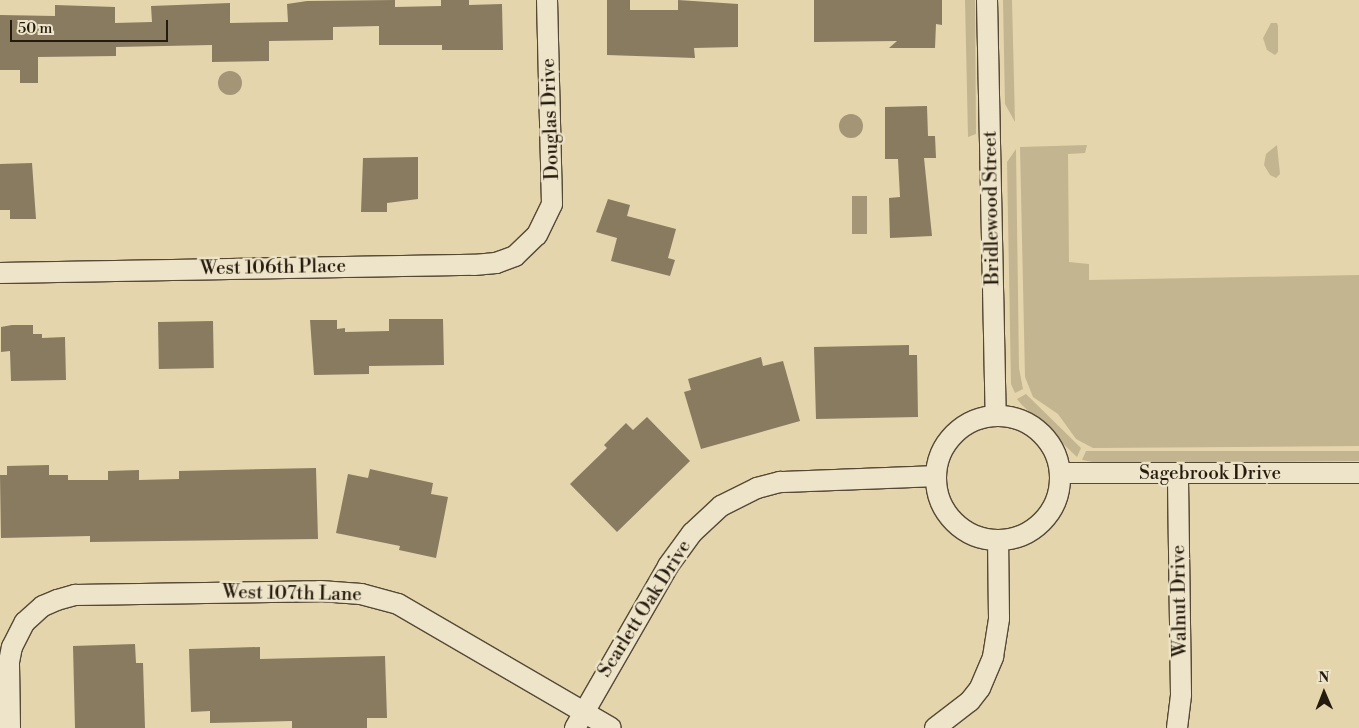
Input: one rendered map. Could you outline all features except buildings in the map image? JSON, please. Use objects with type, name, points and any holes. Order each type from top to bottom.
[{"type":"street","name":"Douglas Drive","points":[[537,235],[551,208],[552,189],[548,0]]},
{"type":"street","name":"Bridlewood Street","points":[[987,0],[996,416]]},
{"type":"street","name":"West 106th Place","points":[[0,273],[474,265],[496,263],[515,256],[537,235]]},
{"type":"street","points":[[996,416],[1020,420],[1040,432],[1054,451],[1060,473],[1056,498],[1044,520],[1022,535],[998,540],[973,535],[953,521],[940,500],[935,476],[940,453],[954,434],[973,421],[996,416]]},
{"type":"street","name":"Sagebrook Drive","points":[[1060,473],[1178,475],[1359,473]]},
{"type":"street","name":"Walnut Drive","points":[[1177,728],[1181,694],[1178,475]]},
{"type":"street","name":"Scarlett Oak Drive","points":[[578,720],[668,566],[692,533],[721,506],[757,488],[780,482],[935,476]]},
{"type":"street","points":[[935,728],[970,701],[980,688],[994,657],[999,618],[998,540]]},
{"type":"street","name":"West 107th Lane","points":[[10,728],[9,662],[15,640],[32,614],[58,600],[75,595],[320,591],[361,594],[398,604],[578,720],[611,728]]},
{"type":"shaded area","points":[[965,0],[975,0],[976,134],[968,137]]},
{"type":"shaded area","points":[[1003,0],[1012,0],[1015,122],[1005,104]]},
{"type":"shaded area","points":[[1271,23],[1277,23],[1278,26],[1278,52],[1275,55],[1267,50],[1263,38]]},
{"type":"shaded area","points":[[230,71],[238,75],[242,83],[238,91],[230,95],[222,91],[218,83],[222,75]]},
{"type":"shaded area","points":[[846,114],[856,114],[863,121],[863,131],[856,138],[846,138],[839,131],[839,121]]},
{"type":"shaded area","points":[[1087,145],[1085,153],[1068,154],[1069,262],[1089,264],[1089,280],[1359,275],[1359,446],[1093,448],[1076,439],[1058,414],[1033,397],[1025,377],[1020,147]]},
{"type":"shaded area","points":[[1277,145],[1280,174],[1276,178],[1270,175],[1264,165],[1266,154]]},
{"type":"shaded area","points":[[1016,149],[1019,368],[1023,389],[1015,393],[1011,384],[1007,162]]},
{"type":"shaded area","points":[[852,196],[867,196],[867,234],[852,234]]},
{"type":"shaded area","points":[[1026,394],[1081,448],[1077,457],[1017,399]]},
{"type":"shaded area","points":[[1086,451],[1359,451],[1359,461],[1098,463],[1082,460]]}]
